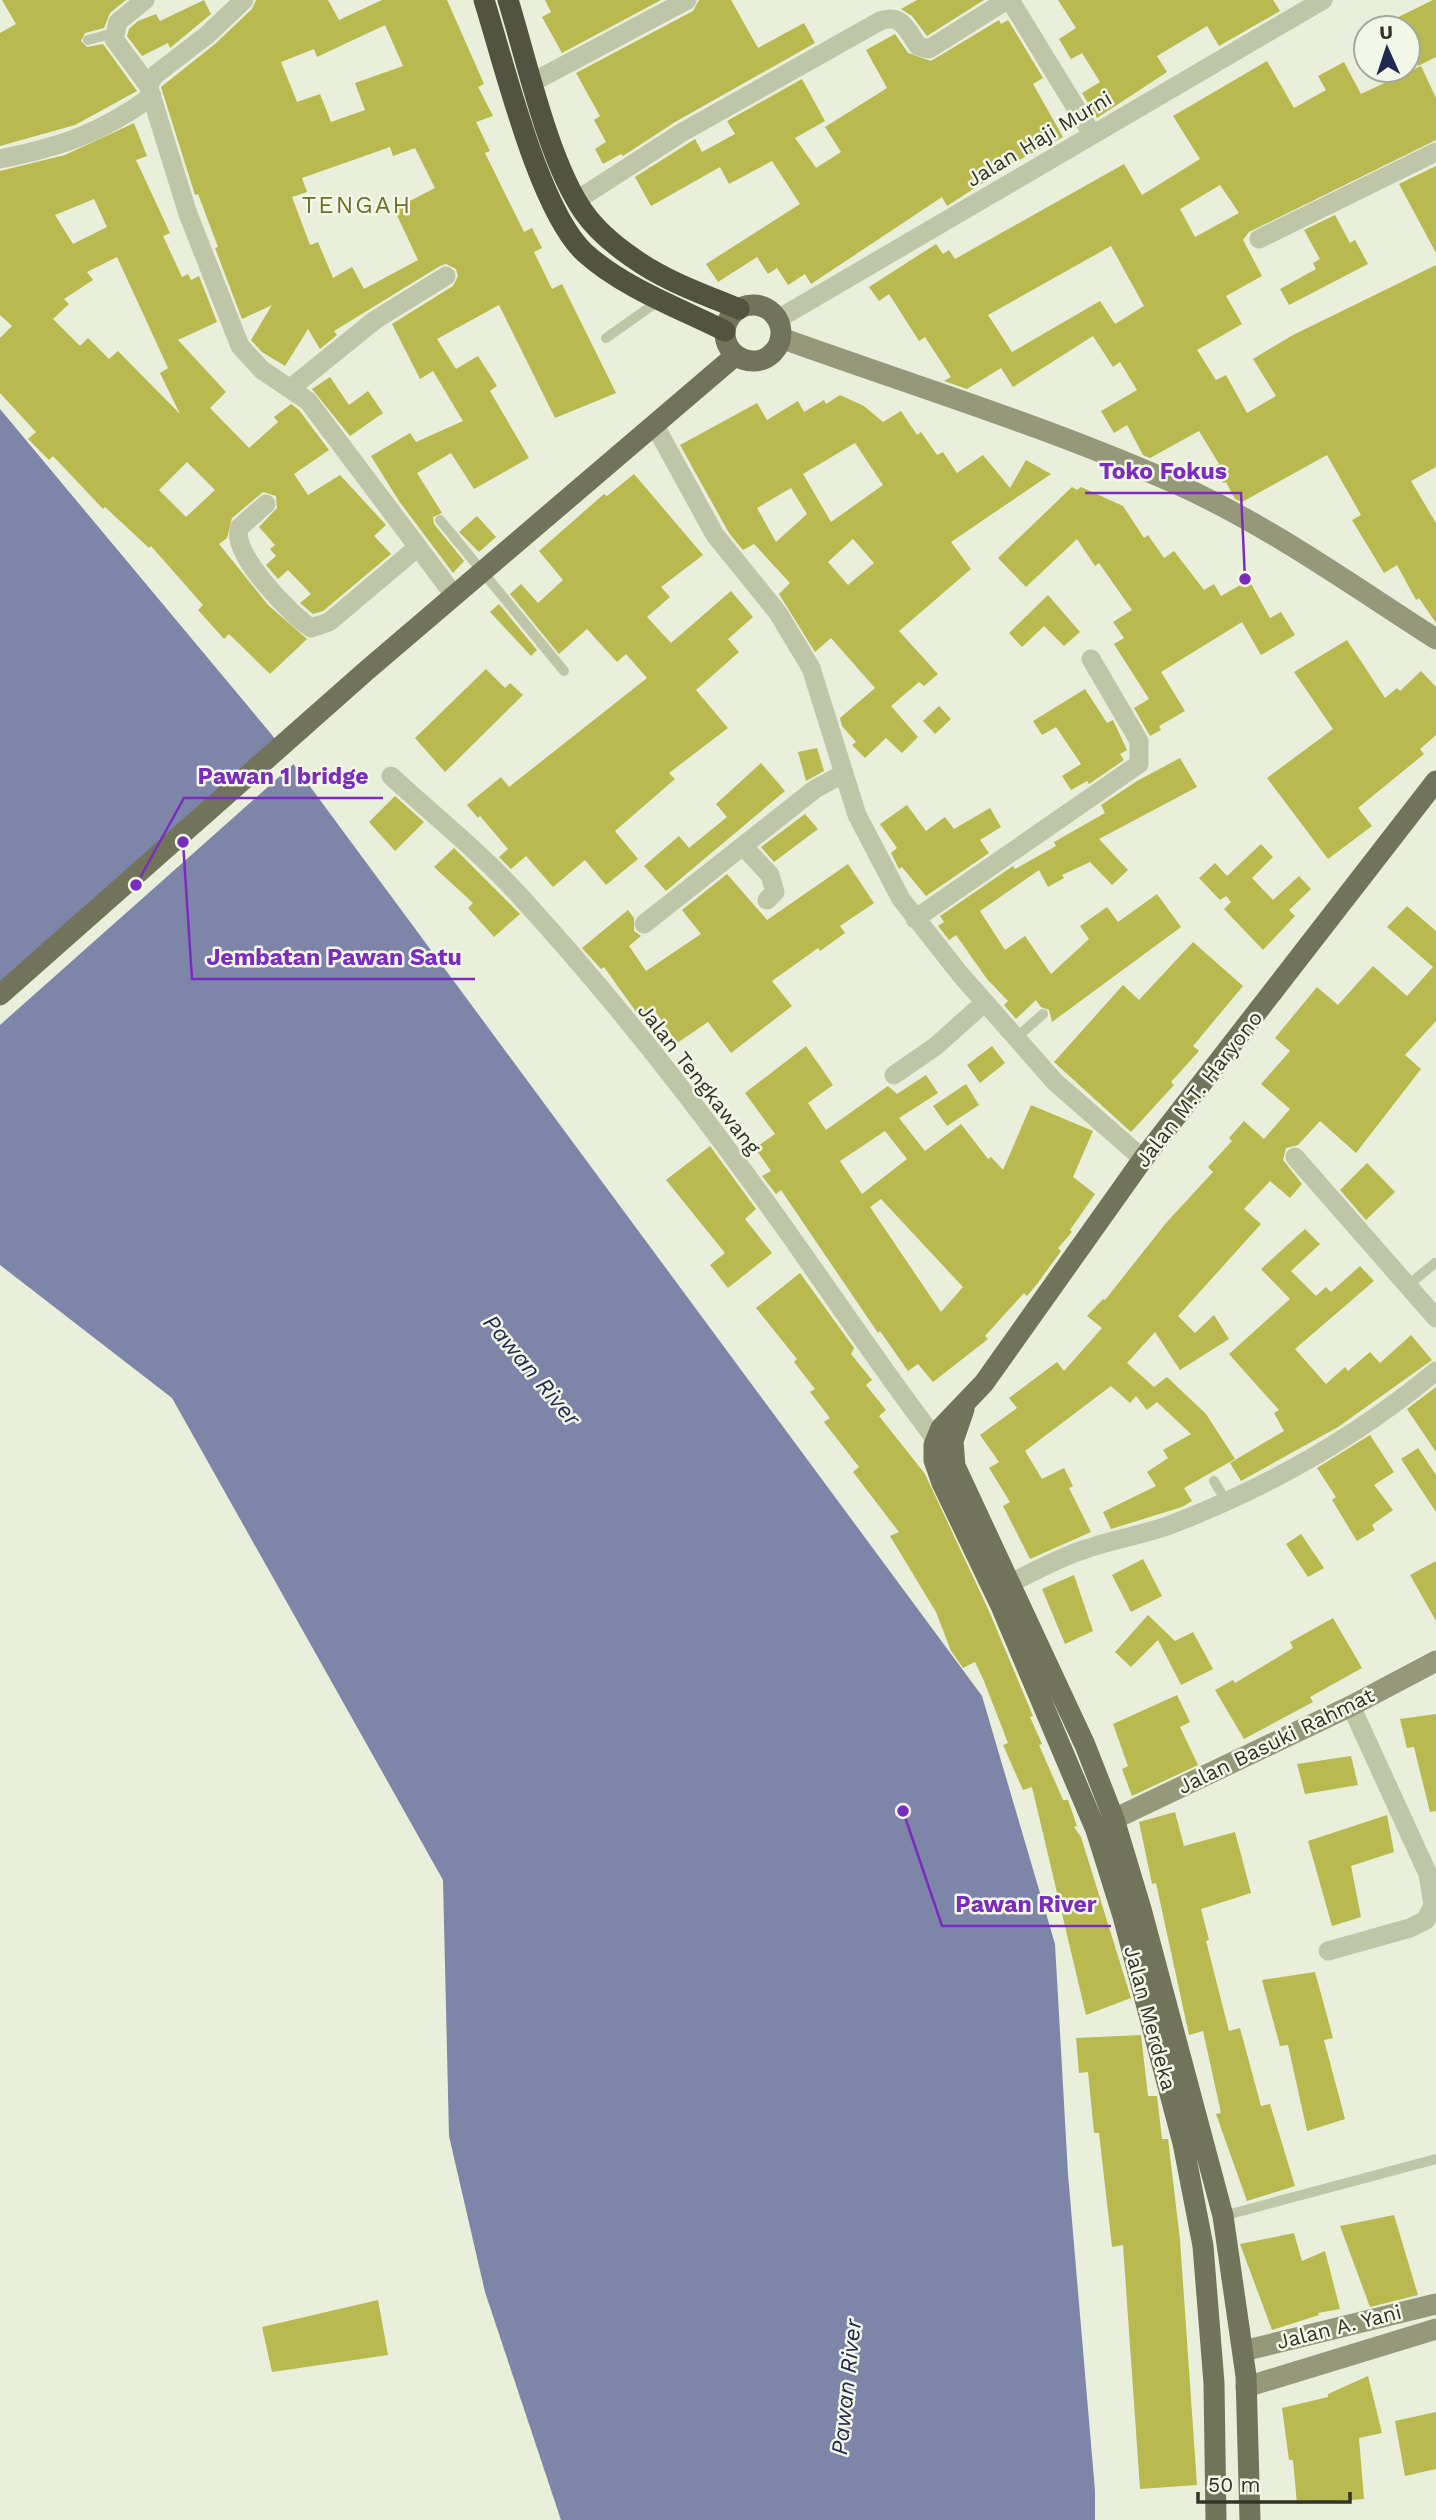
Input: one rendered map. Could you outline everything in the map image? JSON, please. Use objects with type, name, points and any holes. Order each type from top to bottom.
[{"type":"highway","points":[[484,0],[532,153],[556,212],[584,252],[605,268],[660,299],[725,331]]},
{"type":"highway","points":[[508,0],[553,144],[577,200],[592,222],[635,260],[666,278],[739,309]]},
{"type":"main road","points":[[756,305],[765,307],[780,329],[778,347],[764,359],[745,359],[730,348],[725,331],[727,323],[739,309],[756,305]]},
{"type":"main road","points":[[0,995],[366,671],[736,355]]},
{"type":"main road","name":"Jalan M.T. Haryono","points":[[944,1433],[1037,1310],[1143,1160],[1436,781]]},
{"type":"main road","name":"Jalan Merdeka","points":[[944,1433],[955,1466],[1085,1745],[1114,1819],[1167,2043],[1203,2246],[1214,2383],[1216,2520]]},
{"type":"main road","name":"Jalan Merdeka","points":[[944,1433],[934,1460],[942,1483],[1007,1619],[1096,1830],[1223,2216],[1243,2351],[1250,2520]]},
{"type":"street","points":[[145,0],[118,22],[114,33],[130,64],[150,91],[188,214],[240,346],[262,370],[292,387],[308,401],[454,595]]},
{"type":"street","points":[[0,159],[51,148],[92,134],[150,91],[155,75],[207,35],[244,0]]},
{"type":"street","points":[[533,82],[687,0]]},
{"type":"street","points":[[577,200],[690,128],[880,21],[894,18],[901,20],[918,46],[929,49],[1009,0],[1092,134]]},
{"type":"street","name":"Jalan Haji Murni","points":[[780,329],[1092,134],[1323,0]]},
{"type":"street","points":[[1259,239],[1436,152]]},
{"type":"street","points":[[292,387],[375,320],[446,276]]},
{"type":"street","points":[[780,329],[1181,486],[1258,525],[1436,639]]},
{"type":"street","points":[[654,424],[715,535],[778,613],[811,668],[843,774],[872,846],[915,919],[1055,1082],[1143,1160]]},
{"type":"street","points":[[266,503],[240,527],[238,543],[263,581],[311,628],[329,622],[418,547]]},
{"type":"street","points":[[915,919],[1139,764],[1139,741],[1091,659]]},
{"type":"street","points":[[644,924],[815,789],[843,774]]},
{"type":"street","name":"Jalan Tengkawang","points":[[391,776],[517,893],[590,976],[761,1194],[902,1398],[944,1433]]},
{"type":"street","points":[[744,847],[773,879],[775,892],[767,900]]},
{"type":"street","points":[[894,1074],[936,1046],[985,1002]]},
{"type":"street","points":[[1295,1157],[1436,1318]]},
{"type":"street","points":[[1010,1583],[1081,1550],[1173,1524],[1226,1502],[1357,1431],[1390,1409],[1436,1371]]},
{"type":"street","name":"Jalan Basuki Rahmat","points":[[1114,1819],[1351,1706],[1436,1661]]},
{"type":"street","points":[[1328,1951],[1410,1928],[1426,1920],[1433,1905],[1431,1881],[1421,1855],[1351,1706]]},
{"type":"street","name":"Jalan A. Yani","points":[[1243,2351],[1436,2304]]},
{"type":"street","name":"Jalan A. Yani","points":[[1246,2387],[1436,2329]]},
{"type":"lane","points":[[88,40],[114,33]]},
{"type":"lane","points":[[606,338],[660,299]]},
{"type":"lane","points":[[440,520],[564,671]]},
{"type":"lane","points":[[1016,1038],[1043,1014]]},
{"type":"lane","points":[[1406,1286],[1435,1263]]},
{"type":"lane","points":[[1214,1481],[1226,1502]]},
{"type":"lane","points":[[1223,2216],[1436,2160]]},
{"type":"water","points":[[0,409],[272,735],[982,1696],[1055,1944],[1068,2174],[1095,2491],[1095,2520],[561,2520],[485,2292],[449,2136],[443,1880],[172,1398],[0,1265]]},
{"type":"pier","points":[[278,737],[296,762],[0,1025],[0,985]]},
{"type":"building","points":[[2,0],[126,0],[110,13],[104,28],[85,33],[81,41],[87,47],[103,44],[137,91],[75,125],[0,146],[0,33],[16,24]]},
{"type":"building","points":[[204,0],[211,14],[170,48],[168,43],[142,56],[127,36],[129,29],[138,21],[156,14],[160,21]]},
{"type":"building","points":[[256,0],[328,0],[339,20],[382,0],[447,0],[484,84],[478,87],[493,116],[476,122],[490,151],[485,153],[524,232],[532,228],[542,248],[534,252],[552,289],[562,284],[616,393],[555,418],[499,305],[437,339],[456,369],[478,356],[497,386],[490,391],[529,458],[474,489],[451,453],[417,473],[442,513],[433,517],[434,524],[464,561],[453,573],[399,501],[371,456],[410,433],[416,442],[463,421],[433,371],[420,379],[392,324],[453,286],[458,276],[456,269],[446,264],[440,266],[334,331],[337,335],[320,349],[308,329],[285,366],[262,352],[251,340],[272,305],[242,319],[198,194],[195,195],[161,87],[215,44],[252,9]],"holes":[[[385,25],[403,66],[355,83],[365,110],[331,122],[320,94],[297,102],[281,62],[314,49],[317,57]],[[390,147],[393,156],[415,148],[435,188],[394,209],[418,260],[364,289],[352,267],[333,278],[318,242],[310,245],[292,197],[307,192],[302,178]]]},
{"type":"building","points":[[545,0],[661,0],[562,53],[542,17],[551,12]]},
{"type":"building","points":[[699,0],[731,0],[758,48],[804,23],[815,43],[675,122],[623,156],[621,154],[603,164],[595,149],[606,142],[594,120],[600,116],[576,73],[693,11]]},
{"type":"building","points":[[917,0],[984,0],[927,36],[912,16],[901,9]]},
{"type":"building","points":[[1058,0],[1273,0],[1280,11],[1219,46],[1207,26],[1157,56],[1167,72],[1097,118],[1082,93],[1100,82],[1082,53],[1071,59],[1059,39],[1076,28]]},
{"type":"building","points":[[1436,0],[1436,57],[1422,64],[1422,14],[1404,14]]},
{"type":"building","points":[[999,20],[1001,24],[1008,20],[1043,78],[1033,84],[1063,137],[991,175],[992,177],[947,206],[942,197],[811,284],[805,274],[788,285],[777,268],[768,274],[757,257],[718,282],[706,264],[800,204],[772,161],[729,184],[720,167],[651,206],[635,177],[695,139],[702,152],[735,134],[727,121],[802,79],[825,121],[795,138],[816,168],[841,152],[825,127],[887,88],[866,50],[895,34],[908,53],[931,61]]},
{"type":"building","points":[[1267,61],[1294,108],[1326,90],[1318,76],[1344,62],[1352,77],[1352,84],[1356,84],[1361,94],[1382,84],[1422,84],[1422,68],[1436,98],[1436,140],[1249,232],[1243,240],[1262,276],[1226,296],[1242,324],[1197,350],[1216,380],[1226,375],[1247,413],[1276,396],[1253,359],[1293,335],[1436,265],[1436,467],[1411,481],[1436,523],[1436,623],[1419,598],[1416,600],[1397,565],[1384,573],[1352,520],[1361,515],[1327,455],[1242,502],[1235,499],[1226,482],[1223,483],[1215,466],[1219,464],[1199,431],[1150,458],[1143,455],[1127,425],[1114,433],[1101,411],[1137,390],[1120,362],[1113,367],[1093,336],[1013,387],[1001,368],[967,389],[944,381],[951,377],[925,337],[919,341],[889,294],[879,301],[869,287],[936,244],[943,254],[949,250],[955,259],[1124,164],[1142,195],[1200,159],[1173,116]],"holes":[[[1220,185],[1239,213],[1195,237],[1180,209]],[[1111,246],[1144,306],[1115,324],[1100,301],[1012,352],[988,315]]]},
{"type":"building","points":[[134,123],[147,156],[136,160],[170,233],[163,236],[182,277],[188,274],[191,280],[199,276],[217,322],[178,340],[226,392],[210,408],[249,448],[278,422],[274,417],[291,404],[299,410],[329,450],[294,474],[308,495],[340,475],[386,525],[374,536],[391,554],[323,611],[313,614],[300,603],[311,594],[288,570],[278,579],[266,565],[276,556],[270,549],[275,545],[259,527],[277,508],[276,496],[263,492],[232,518],[227,538],[219,544],[268,605],[307,639],[270,674],[229,634],[224,639],[198,610],[203,605],[151,546],[149,548],[105,507],[103,509],[53,456],[49,460],[28,439],[36,432],[0,393],[0,338],[12,326],[0,315],[0,171],[65,155]],"holes":[[[94,199],[107,227],[73,244],[55,215]],[[117,257],[168,368],[160,373],[180,414],[118,351],[109,359],[88,338],[80,346],[53,319],[69,304],[64,299],[93,280],[87,272]],[[187,462],[215,490],[186,517],[159,490]]]},
{"type":"building","points":[[1436,166],[1436,253],[1399,184]]},
{"type":"building","points":[[1335,215],[1350,243],[1355,240],[1368,264],[1289,305],[1280,289],[1316,269],[1313,263],[1320,259],[1304,230]]},
{"type":"building","points":[[330,377],[349,405],[368,391],[383,413],[350,436],[312,389]]},
{"type":"building","points":[[840,395],[864,406],[883,422],[901,411],[917,435],[921,432],[937,455],[943,452],[957,473],[983,455],[1010,488],[1026,460],[1051,474],[951,542],[971,569],[899,631],[938,674],[924,686],[919,682],[891,706],[918,737],[902,753],[886,738],[865,758],[852,745],[856,742],[842,726],[840,718],[875,688],[831,638],[815,652],[779,594],[790,583],[754,544],[743,550],[729,533],[680,445],[757,403],[767,420],[798,401],[804,412],[824,400],[826,404]],"holes":[[[855,443],[883,485],[831,522],[803,474]],[[791,488],[807,514],[776,542],[757,508]],[[853,539],[874,563],[848,585],[828,562]]]},
{"type":"building","points":[[634,474],[703,555],[661,587],[670,597],[647,617],[671,643],[731,591],[753,617],[728,639],[739,652],[696,690],[728,728],[669,773],[675,779],[615,831],[638,859],[606,885],[585,860],[553,887],[526,856],[511,869],[499,857],[508,849],[467,805],[501,777],[509,787],[647,678],[626,654],[617,662],[587,629],[559,654],[510,594],[521,584],[538,603],[563,580],[539,551],[604,494],[607,496]]},
{"type":"building","points":[[1072,487],[1077,490],[1081,487],[1123,506],[1144,538],[1148,535],[1164,558],[1174,551],[1204,590],[1214,584],[1221,596],[1249,580],[1270,618],[1281,612],[1295,635],[1261,655],[1242,622],[1161,672],[1185,711],[1159,726],[1161,730],[1150,736],[1134,708],[1149,699],[1114,644],[1124,638],[1113,622],[1132,610],[1099,563],[1095,566],[1077,539],[1026,587],[998,558]]},
{"type":"building","points":[[477,516],[496,537],[479,552],[459,532]]},
{"type":"building","points":[[1048,595],[1080,632],[1064,646],[1044,626],[1022,647],[1009,633]]},
{"type":"building","points":[[499,604],[537,650],[531,656],[490,612]]},
{"type":"building","points":[[1347,640],[1385,698],[1397,688],[1400,691],[1421,671],[1436,687],[1436,735],[1420,749],[1424,754],[1358,808],[1372,826],[1328,859],[1267,778],[1333,729],[1294,672]]},
{"type":"building","points":[[486,669],[505,688],[510,683],[523,695],[445,772],[415,738]]},
{"type":"building","points":[[1085,689],[1107,723],[1113,720],[1127,750],[1120,754],[1124,760],[1089,784],[1087,781],[1071,790],[1062,776],[1081,764],[1056,727],[1042,735],[1033,721]]},
{"type":"building","points":[[939,706],[951,719],[935,734],[923,721]]},
{"type":"building","points":[[817,748],[824,771],[806,781],[798,752]]},
{"type":"building","points":[[1180,758],[1197,787],[1099,839],[1128,870],[1112,885],[1090,862],[1062,875],[1064,878],[1048,887],[1039,870],[980,911],[1005,950],[1025,936],[1051,974],[1089,939],[1080,926],[1107,907],[1118,922],[1157,894],[1181,927],[1052,1022],[1049,1010],[1041,1007],[1036,1000],[1016,1019],[1004,1005],[1008,1001],[987,979],[956,935],[949,940],[938,926],[944,922],[940,916],[1013,866],[1015,869],[1056,846],[1054,842],[1105,813],[1101,805],[1137,781]]},
{"type":"building","points":[[761,763],[785,791],[666,891],[644,866],[679,836],[689,848],[727,817],[716,804]]},
{"type":"building","points":[[395,796],[424,822],[395,851],[369,822]]},
{"type":"building","points":[[907,805],[926,831],[945,817],[954,829],[990,808],[1001,827],[980,840],[989,853],[926,896],[902,867],[899,869],[891,853],[897,848],[880,824]]},
{"type":"building","points":[[805,814],[818,829],[774,862],[761,847]]},
{"type":"building","points":[[1261,844],[1273,857],[1252,878],[1273,900],[1299,876],[1311,889],[1289,910],[1295,916],[1263,950],[1224,909],[1231,902],[1226,896],[1220,900],[1199,878],[1215,863],[1227,876]]},
{"type":"building","points":[[454,848],[520,914],[494,937],[468,908],[473,903],[434,867]]},
{"type":"building","points":[[848,864],[874,903],[840,926],[845,933],[820,951],[818,948],[772,981],[792,1006],[731,1053],[708,1022],[677,1043],[655,1011],[642,1020],[604,967],[601,969],[582,948],[628,910],[634,918],[634,931],[641,936],[629,946],[646,971],[701,934],[682,910],[727,874],[767,920]]},
{"type":"building","points":[[1407,906],[1436,931],[1436,1021],[1405,1055],[1421,1069],[1356,1153],[1320,1121],[1298,1145],[1286,1148],[1283,1160],[1302,1184],[1290,1198],[1270,1181],[1244,1209],[1261,1224],[1178,1316],[1195,1333],[1214,1315],[1229,1339],[1180,1370],[1155,1332],[1127,1363],[1154,1387],[1167,1377],[1206,1414],[1235,1459],[1184,1488],[1192,1501],[1182,1507],[1111,1529],[1103,1512],[1156,1486],[1147,1472],[1168,1458],[1163,1450],[1191,1434],[1157,1402],[1147,1410],[1136,1396],[1130,1403],[1111,1386],[1025,1451],[1042,1479],[1064,1468],[1073,1486],[1069,1488],[1091,1532],[1030,1559],[1003,1506],[1010,1502],[989,1468],[999,1462],[980,1435],[1017,1408],[1009,1398],[1057,1362],[1064,1371],[1102,1328],[1087,1316],[1105,1300],[1166,1223],[1213,1172],[1208,1167],[1232,1141],[1229,1138],[1244,1121],[1264,1139],[1290,1109],[1261,1084],[1290,1051],[1275,1038],[1317,987],[1338,1005],[1373,966],[1407,996],[1433,967],[1387,927]]},
{"type":"building","points":[[1193,942],[1243,986],[1193,1046],[1199,1051],[1171,1082],[1174,1085],[1131,1132],[1054,1062],[1123,985],[1139,1000]]},
{"type":"building","points":[[806,1046],[833,1085],[808,1103],[826,1130],[888,1086],[897,1094],[926,1075],[938,1093],[899,1118],[925,1151],[961,1124],[988,1159],[991,1157],[1003,1170],[1031,1105],[1093,1131],[1073,1177],[1095,1194],[1070,1230],[1072,1232],[1058,1248],[1061,1251],[1027,1296],[1024,1293],[985,1336],[988,1339],[933,1382],[918,1364],[908,1371],[880,1331],[878,1333],[781,1190],[776,1194],[762,1176],[771,1171],[755,1148],[775,1134],[745,1093]],"holes":[[[885,1131],[907,1159],[862,1194],[840,1161]],[[881,1199],[963,1287],[941,1312],[870,1207]]]},
{"type":"building","points":[[992,1046],[1005,1063],[980,1083],[967,1065]]},
{"type":"building","points":[[966,1084],[979,1105],[947,1126],[933,1106]]},
{"type":"building","points":[[710,1146],[756,1209],[745,1219],[772,1253],[728,1288],[710,1265],[725,1253],[666,1180]]},
{"type":"building","points":[[1367,1163],[1395,1192],[1366,1220],[1340,1190]]},
{"type":"building","points":[[1305,1229],[1320,1244],[1291,1271],[1316,1296],[1326,1287],[1331,1292],[1360,1266],[1374,1281],[1295,1349],[1326,1384],[1345,1367],[1348,1371],[1370,1352],[1380,1363],[1411,1335],[1432,1360],[1338,1427],[1241,1481],[1230,1463],[1284,1431],[1274,1413],[1279,1410],[1229,1354],[1290,1299],[1261,1269]]},
{"type":"building","points":[[800,1273],[854,1348],[851,1354],[872,1380],[866,1385],[886,1410],[879,1416],[925,1474],[989,1611],[1033,1716],[1030,1717],[1042,1744],[1039,1745],[1063,1800],[1068,1800],[1077,1826],[1074,1827],[1081,1837],[1131,1998],[1086,2015],[1032,1787],[1023,1790],[1003,1745],[1008,1743],[984,1681],[975,1662],[963,1668],[951,1651],[936,1612],[890,1536],[899,1532],[853,1472],[859,1467],[824,1422],[830,1418],[810,1392],[815,1389],[794,1362],[797,1359],[756,1308]]},
{"type":"building","points":[[1436,1387],[1436,1452],[1407,1409]]},
{"type":"building","points":[[1370,1435],[1394,1472],[1374,1485],[1393,1510],[1372,1525],[1375,1530],[1357,1541],[1332,1500],[1336,1497],[1317,1468]]},
{"type":"building","points":[[1418,1448],[1436,1475],[1436,1512],[1401,1459]]},
{"type":"building","points":[[1301,1534],[1324,1568],[1308,1577],[1286,1544]]},
{"type":"building","points":[[1143,1559],[1162,1596],[1131,1612],[1112,1575]]},
{"type":"building","points":[[1436,1561],[1436,1621],[1410,1575]]},
{"type":"building","points":[[1074,1575],[1093,1631],[1065,1644],[1042,1589]]},
{"type":"building","points":[[1148,1615],[1175,1641],[1193,1632],[1213,1669],[1181,1685],[1158,1640],[1131,1667],[1115,1652]]},
{"type":"building","points":[[1333,1618],[1362,1668],[1310,1697],[1313,1702],[1244,1739],[1215,1690],[1233,1680],[1235,1683],[1293,1648],[1290,1642]]},
{"type":"building","points":[[1177,1695],[1190,1722],[1180,1727],[1198,1765],[1132,1796],[1122,1769],[1128,1766],[1113,1724]]},
{"type":"building","points":[[1436,1714],[1436,1811],[1430,1812],[1414,1747],[1407,1748],[1400,1719]]},
{"type":"building","points":[[1351,1756],[1358,1785],[1305,1794],[1297,1764]]},
{"type":"building","points":[[1175,1812],[1184,1846],[1235,1832],[1251,1893],[1201,1909],[1209,1940],[1206,1941],[1229,2031],[1240,2028],[1261,2106],[1270,2104],[1295,2186],[1247,2201],[1216,2114],[1221,2113],[1203,2031],[1189,2035],[1156,1883],[1152,1884],[1139,1822]]},
{"type":"building","points":[[1387,1815],[1394,1852],[1351,1866],[1361,1917],[1332,1926],[1308,1841]]},
{"type":"building","points":[[1315,1972],[1333,2038],[1324,2040],[1345,2119],[1307,2131],[1288,2045],[1280,2046],[1262,1980]]},
{"type":"building","points":[[1141,2035],[1148,2096],[1157,2096],[1162,2139],[1168,2139],[1180,2240],[1197,2485],[1140,2489],[1123,2245],[1112,2247],[1099,2133],[1094,2133],[1088,2072],[1079,2073],[1076,2038]]},
{"type":"building","points":[[1394,2215],[1418,2295],[1370,2307],[1340,2226]]},
{"type":"building","points":[[1294,2233],[1302,2261],[1325,2251],[1340,2309],[1318,2313],[1319,2315],[1272,2330],[1240,2244]]},
{"type":"building","points":[[378,2300],[388,2355],[272,2372],[262,2327]]},
{"type":"building","points":[[1368,2376],[1382,2433],[1359,2438],[1364,2499],[1297,2504],[1293,2460],[1289,2460],[1282,2408],[1328,2397],[1328,2394]]},
{"type":"building","points":[[1436,2412],[1436,2469],[1405,2476],[1395,2421]]},
{"type":"place","name":"Toko Fokus","points":[[1245,579]]},
{"type":"place","name":"Jembatan Pawan Satu","points":[[183,842]]},
{"type":"place","name":"Pawan 1 bridge","points":[[136,885]]},
{"type":"place","name":"Pawan River","points":[[903,1811]]},
{"type":"district","name":"TENGAH","points":[[357,205]]}]
